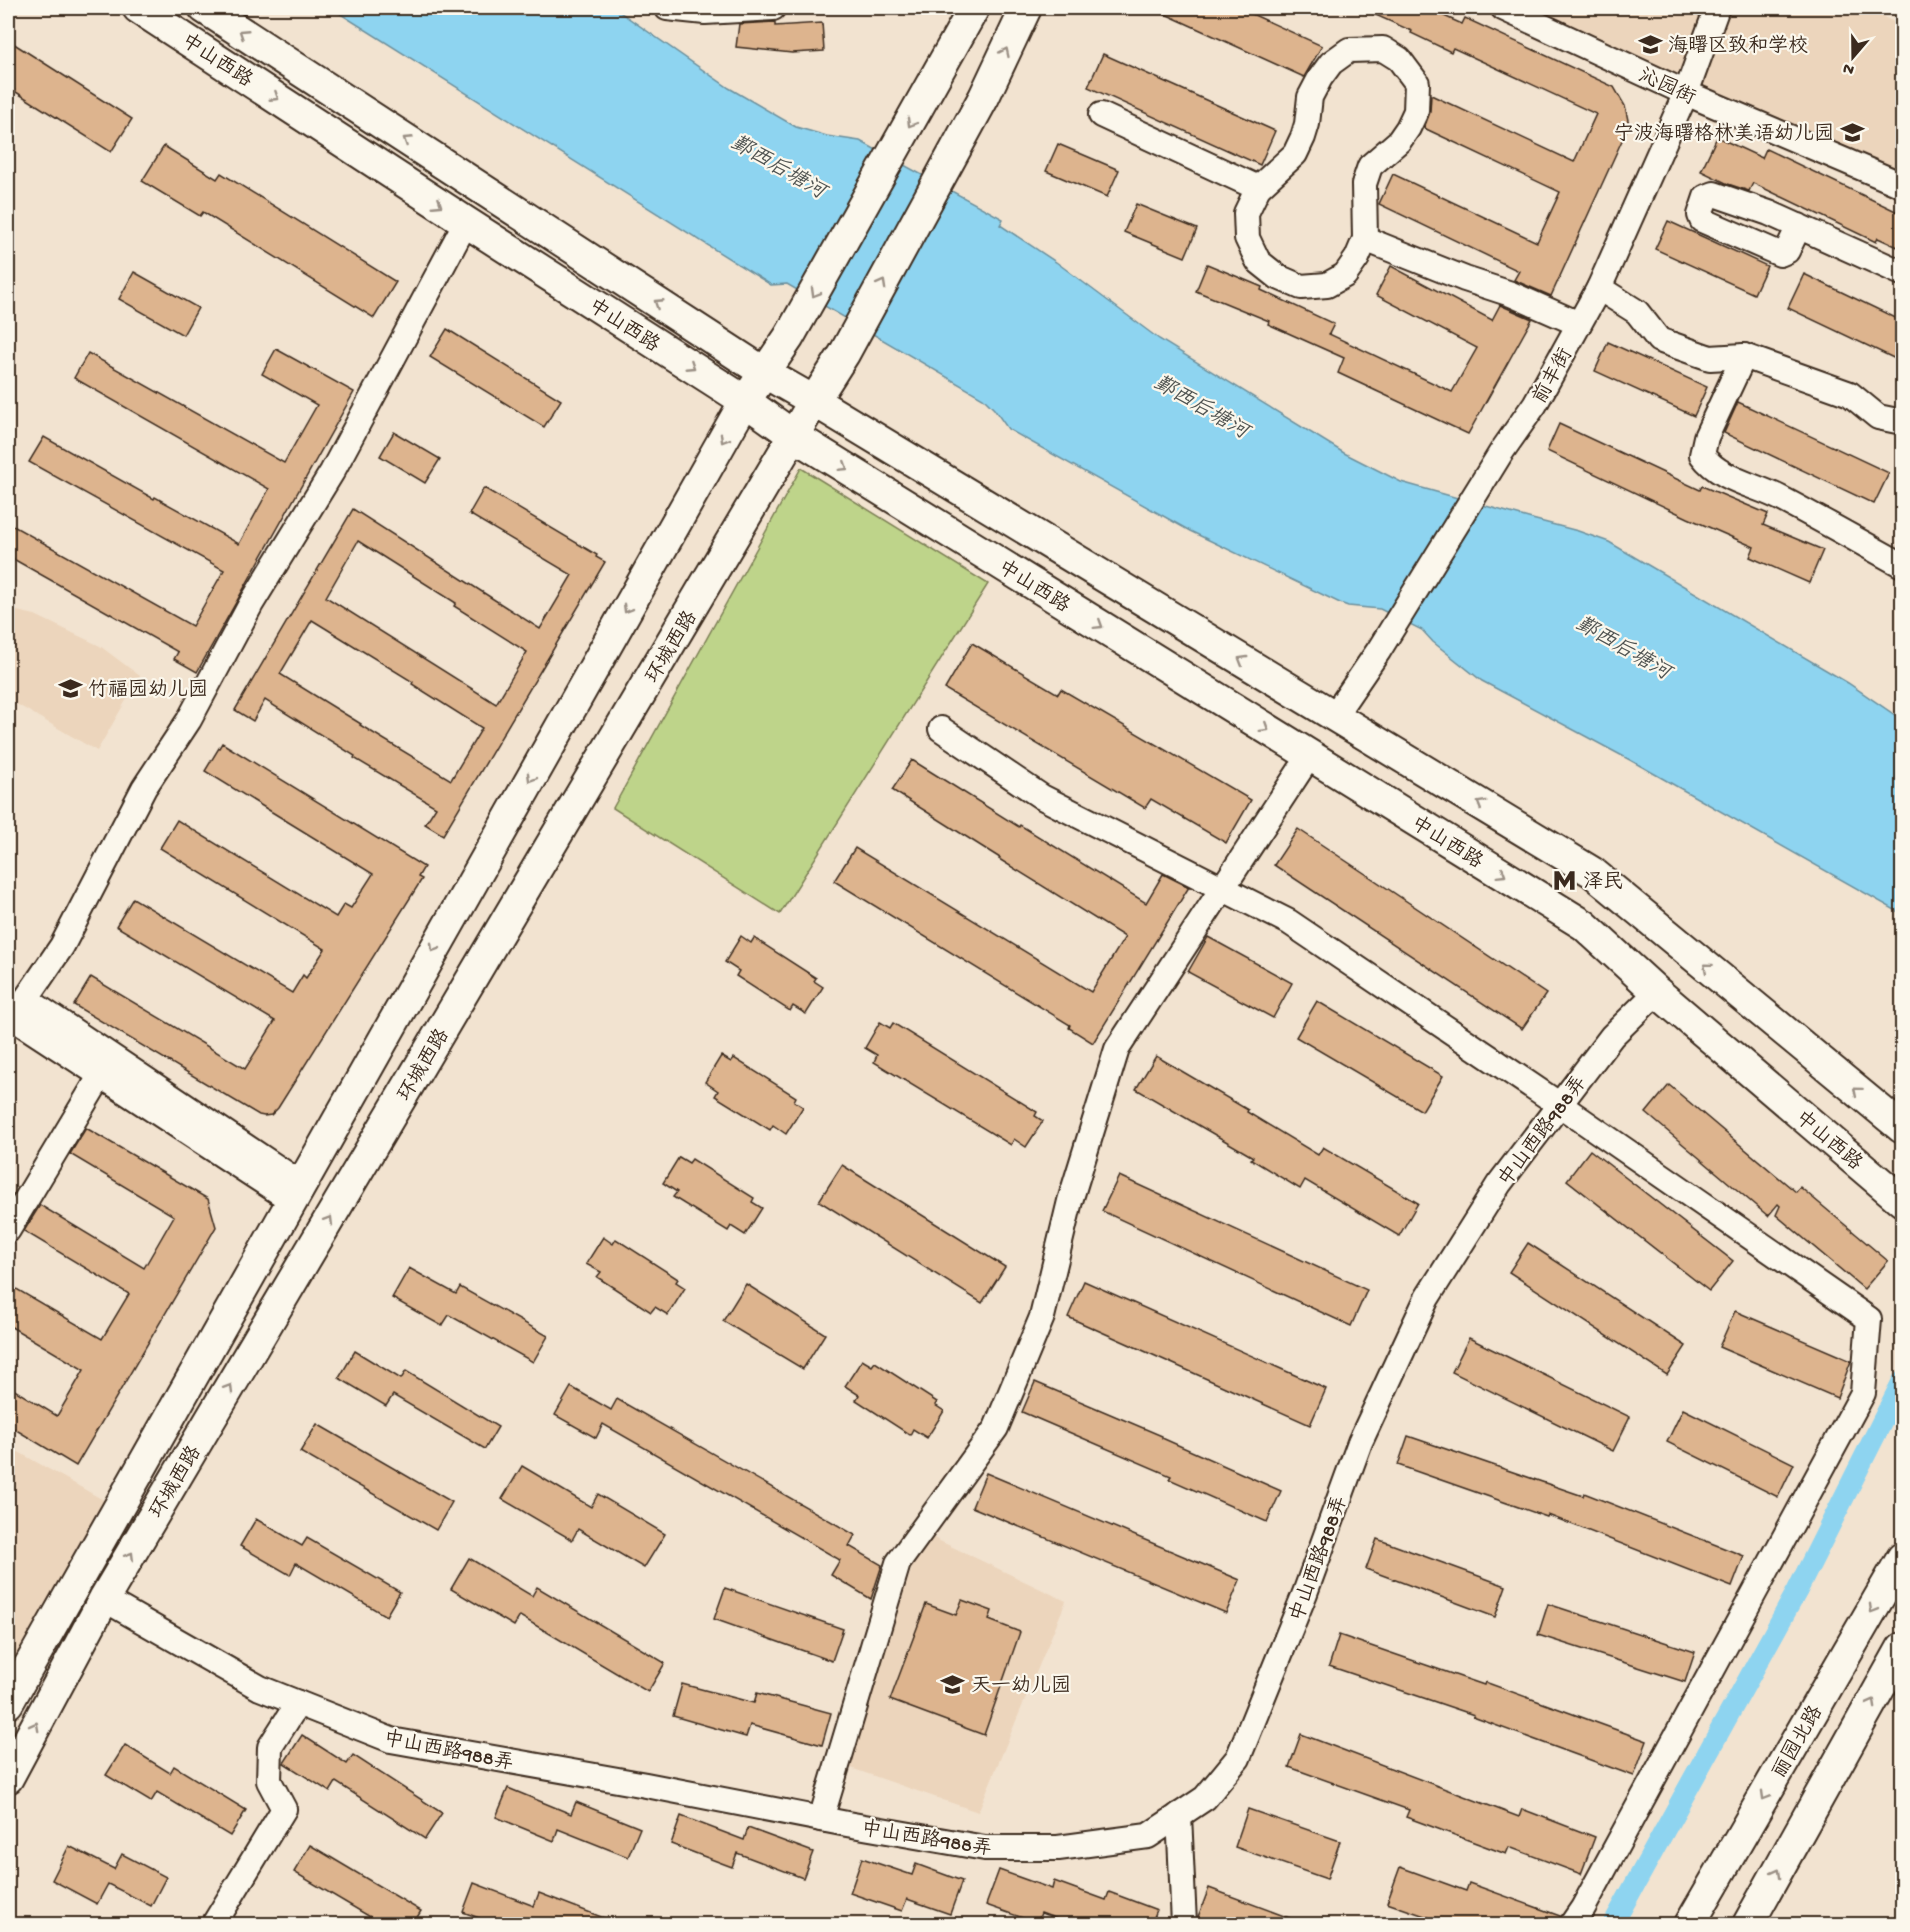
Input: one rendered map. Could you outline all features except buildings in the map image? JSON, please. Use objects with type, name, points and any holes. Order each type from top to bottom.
[{"type":"main road","name":"中山西路","points":[[138,8],[745,401],[794,436],[1584,925],[1658,992],[1901,1199]]},
{"type":"main road","name":"中山西路","points":[[204,8],[765,373],[1592,872],[1902,1128]]},
{"type":"main road","name":"环城西路","points":[[8,1703],[745,401],[789,337],[974,8]]},
{"type":"main road","name":"环城西路","points":[[8,1778],[104,1599],[844,354],[984,97],[1026,8]]},
{"type":"main road","name":"丽园北路","points":[[1690,1924],[1902,1558]]},
{"type":"main road","points":[[1748,1924],[1902,1648]]},
{"type":"street","points":[[667,8],[705,12],[773,8]]},
{"type":"street","name":"沁园街","points":[[1503,8],[1686,93],[1902,185]]},
{"type":"street","name":"前丰街","points":[[1335,716],[1379,650],[1502,451],[1535,404],[1599,288],[1686,93],[1717,8]]},
{"type":"street","points":[[1383,49],[1399,59],[1417,83],[1416,111],[1399,141],[1370,166],[1364,184],[1365,239],[1358,258],[1345,275],[1327,285],[1301,287],[1278,277],[1258,261],[1247,238],[1246,213],[1258,188],[1295,154],[1307,124],[1310,98],[1331,63],[1349,50],[1383,49]]},
{"type":"street","points":[[1101,115],[1258,188]]},
{"type":"street","points":[[16,1012],[62,946],[144,788],[189,720],[251,604],[332,472],[466,222]]},
{"type":"street","points":[[1799,226],[1902,273]]},
{"type":"street","points":[[1365,239],[1465,279],[1511,294],[1579,324]]},
{"type":"street","points":[[1599,288],[1637,312],[1659,339],[1710,358],[1744,356],[1850,394],[1878,417],[1902,422]]},
{"type":"street","points":[[1744,356],[1706,437],[1702,455],[1710,465],[1779,497],[1902,565]]},
{"type":"street","points":[[941,729],[1042,797],[1289,922],[1560,1105],[1869,1319],[1863,1393],[1600,1877],[1572,1924]]},
{"type":"street","points":[[820,1819],[898,1563],[996,1428],[1042,1317],[1070,1201],[1117,1049],[1310,755]]},
{"type":"street","name":"中山西路988弄","points":[[104,1599],[260,1688],[391,1740],[985,1848],[1058,1848],[1148,1836],[1205,1798],[1238,1758],[1305,1593],[1360,1442],[1427,1298],[1499,1184],[1612,1036],[1658,992]]},
{"type":"street","points":[[16,1012],[101,1076],[296,1192]]},
{"type":"street","points":[[16,1012],[296,1192]]},
{"type":"street","points":[[8,1230],[101,1076]]},
{"type":"street","points":[[214,1924],[284,1809],[269,1780],[270,1747],[298,1703]]},
{"type":"street","points":[[1179,1815],[1184,1924]]},
{"type":"shaded area","name":"海曙区致和学校","points":[[1527,8],[1709,8],[1681,81]]},
{"type":"shaded area","name":"宁波海曙格林美语幼儿园","points":[[1732,8],[1865,8],[1902,26],[1902,175],[1699,90]]},
{"type":"shaded area","name":"竹福园幼儿园","points":[[8,609],[35,615],[100,646],[140,676],[97,751],[8,699]]},
{"type":"shaded area","points":[[8,1446],[105,1501],[8,1675]]},
{"type":"shaded area","name":"天一幼儿园","points":[[923,1533],[1066,1601],[978,1812],[848,1767]]},
{"type":"green space","points":[[801,468],[988,584],[780,914],[613,808]]},
{"type":"water","name":"鄞西后塘河","points":[[331,8],[614,8],[729,88],[796,127],[827,136],[860,141],[1003,219],[1000,225],[1056,262],[1159,339],[1344,453],[1401,482],[1578,531],[1609,542],[1848,683],[1902,720],[1902,914],[1630,760],[1482,681],[1433,642],[1422,630],[1380,609],[1340,603],[1190,531],[1008,429],[983,398],[787,284],[771,285]]},
{"type":"waterway","points":[[1613,1924],[1797,1591],[1902,1382]]},
{"type":"place","name":"海曙区致和学校","points":[[1650,44]]},
{"type":"place","name":"宁波海曙格林美语幼儿园","points":[[1852,132]]},
{"type":"place","name":"竹福园幼儿园","points":[[70,688]]},
{"type":"place","name":"泽民","points":[[1565,880]]},
{"type":"place","name":"天一幼儿园","points":[[953,1684]]}]
